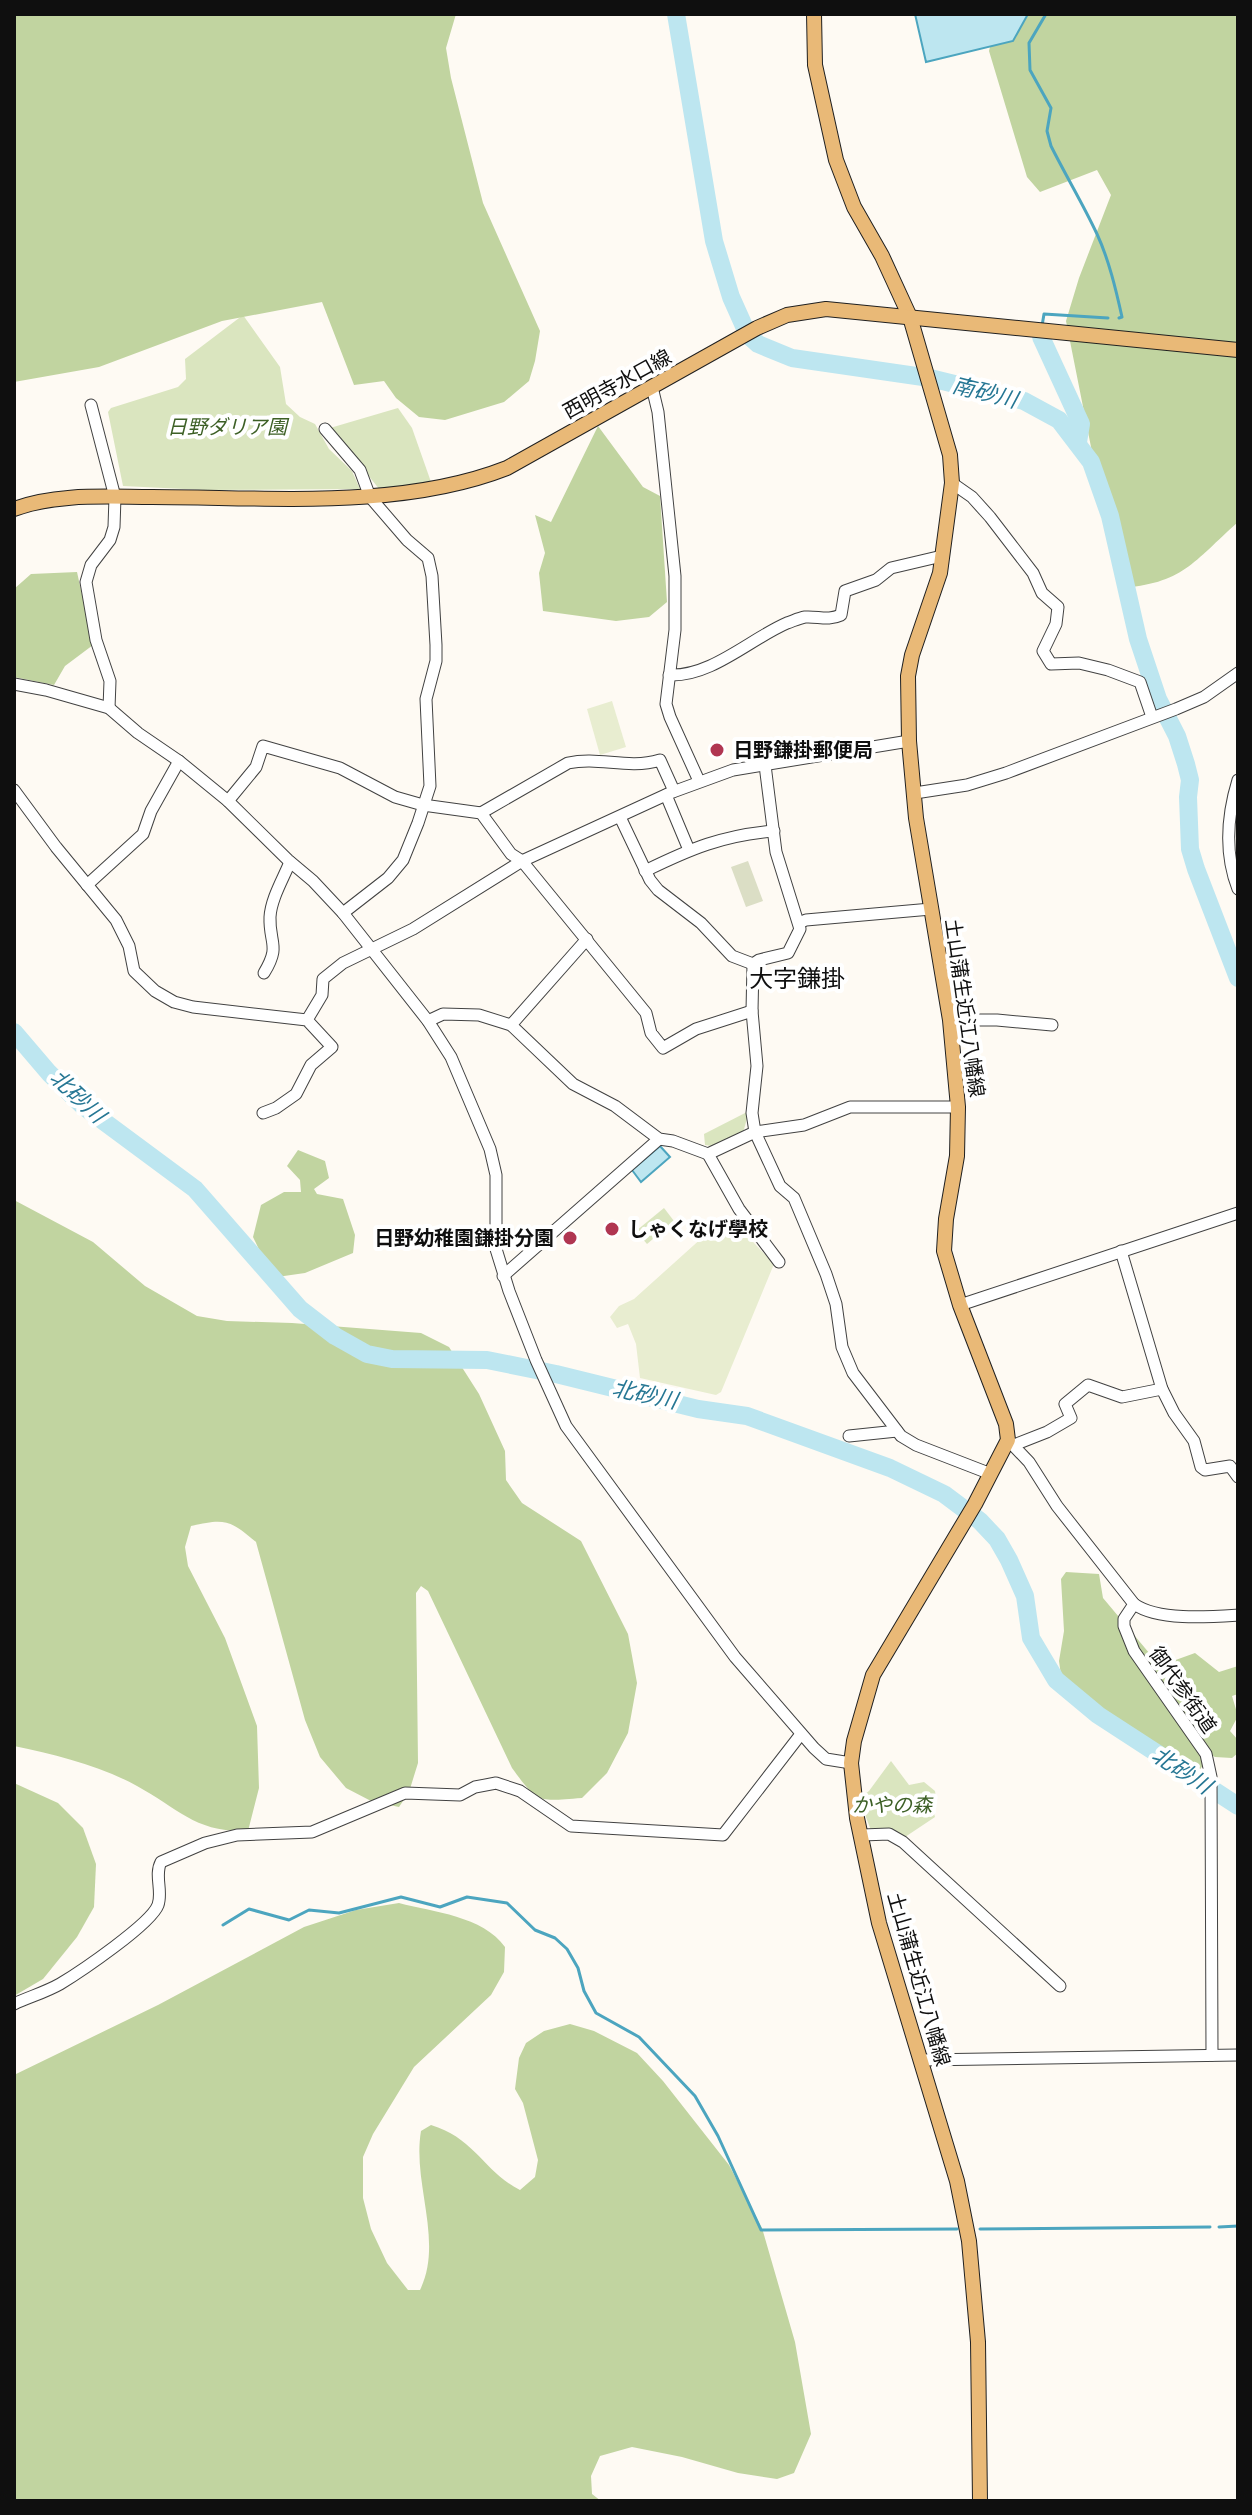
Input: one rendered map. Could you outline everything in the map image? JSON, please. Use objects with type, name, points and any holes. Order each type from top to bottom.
[{"type":"main road","name":"土山蒲生近江八幡線","points":[[814,14],[815,65],[836,160],[854,207],[882,256],[910,317],[950,455],[952,483],[940,573],[910,666],[909,741],[931,909],[950,1020],[958,1107],[957,1156],[944,1251],[960,1305],[1011,1443],[873,1675],[857,1729],[851,1763],[857,1818],[879,1923],[957,2181],[969,2241],[978,2342],[980,2501]]},
{"type":"main road","name":"西明寺水口線","points":[[14,509],[57,499],[115,497],[370,497],[470,483],[495,473],[757,328],[787,315],[826,309],[1238,350]]},
{"type":"street","points":[[652,387],[658,412],[673,541],[675,630],[666,704],[699,781]]},
{"type":"street","points":[[91,405],[115,497],[114,527],[110,540],[91,565],[86,582],[96,640],[110,681],[109,708]]},
{"type":"street","points":[[325,429],[360,470],[370,497],[407,540],[428,558],[432,576],[436,661],[426,699],[430,786],[403,860],[388,878],[343,913]]},
{"type":"street","points":[[952,483],[972,497],[990,517],[1033,573],[1042,593],[1058,607],[1056,624],[1043,651],[1051,664],[1079,663],[1140,682],[1154,716]]},
{"type":"street","points":[[669,675],[682,675],[737,653],[761,634],[793,621],[806,617],[835,618],[841,615],[845,591],[876,580],[891,568],[942,556]]},
{"type":"street","points":[[915,793],[967,785],[1006,773],[1204,697],[1238,673]]},
{"type":"street","points":[[14,684],[109,708],[138,733],[179,761],[228,801],[313,881],[343,913],[428,1021],[451,1057],[490,1149],[496,1175],[496,1249],[503,1276],[547,1387],[566,1426],[735,1657],[826,1759],[851,1763]]},
{"type":"street","points":[[307,1020],[322,995],[323,979],[343,963],[413,929],[522,861],[670,793],[733,770],[909,741]]},
{"type":"street","points":[[228,801],[256,767],[263,746],[340,768],[384,792],[423,805],[481,813],[568,763],[581,760],[631,766],[660,760],[689,850]]},
{"type":"street","points":[[87,885],[143,834],[151,811],[179,761]]},
{"type":"street","points":[[753,964],[788,953],[800,929],[776,852],[765,765]]},
{"type":"street","points":[[1238,780],[1227,831],[1238,889]]},
{"type":"street","points":[[14,790],[49,839],[116,920],[129,946],[134,971],[164,996],[193,1007],[298,1017],[307,1020],[332,1047],[311,1065],[296,1094],[263,1113]]},
{"type":"street","points":[[481,813],[511,854],[522,861],[646,1013],[651,1033],[663,1048],[696,1029],[752,1011]]},
{"type":"street","points":[[620,817],[645,871],[658,890],[701,923],[727,951],[753,964]]},
{"type":"street","points":[[645,871],[689,850],[740,833],[774,831]]},
{"type":"street","points":[[264,973],[275,950],[270,920],[272,907],[290,862]]},
{"type":"street","points":[[799,923],[931,909]]},
{"type":"street","points":[[511,1025],[587,939]]},
{"type":"street","points":[[753,964],[752,1011],[757,1054],[752,1104],[755,1132],[780,1186],[794,1198],[821,1261],[836,1304],[842,1347],[853,1373],[897,1431],[916,1445],[991,1474]]},
{"type":"street","points":[[428,1021],[443,1014],[479,1015],[511,1025],[573,1084],[615,1106],[659,1139],[708,1154],[739,1209],[779,1262]]},
{"type":"street","points":[[950,1020],[1052,1025]]},
{"type":"street","points":[[708,1154],[755,1132],[804,1125],[850,1107],[958,1107]]},
{"type":"street","points":[[503,1276],[659,1139]]},
{"type":"street","points":[[960,1305],[1238,1213]]},
{"type":"street","points":[[1121,1251],[1162,1389],[1194,1441],[1201,1467],[1205,1470],[1230,1466],[1238,1477]]},
{"type":"street","points":[[1162,1389],[1122,1397],[1088,1385],[1065,1404],[1071,1418],[1047,1432],[1011,1443],[1134,1604],[1176,1615],[1238,1615]]},
{"type":"street","points":[[849,1436],[897,1431]]},
{"type":"street","name":"御代参街道","points":[[1134,1604],[1124,1619],[1134,1651],[1206,1754],[1211,1777],[1212,2055]]},
{"type":"street","points":[[14,2004],[58,1985],[148,1918],[158,1904],[158,1868],[161,1862],[205,1843],[237,1835],[312,1832],[405,1793],[460,1795],[481,1785],[496,1783],[520,1791],[571,1826],[723,1835],[801,1734]]},
{"type":"street","points":[[862,1835],[889,1834],[903,1842],[1060,1986]]},
{"type":"street","points":[[922,2060],[1238,2055]]},
{"type":"green space","points":[[14,14],[456,14],[446,48],[483,203],[540,331],[529,381],[504,402],[445,420],[419,417],[396,398],[384,381],[354,385],[322,302],[222,321],[99,367],[14,382]]},
{"type":"green space","points":[[998,14],[1238,14],[1238,522],[1186,568],[1158,582],[1119,588],[1066,321],[1111,195],[1097,170],[1040,192],[1027,177],[989,51]]},
{"type":"green space","name":"日野ダリア園","points":[[243,315],[280,367],[286,404],[300,417],[315,424],[329,449],[352,471],[360,489],[205,490],[123,486],[108,412],[111,408],[178,387],[186,379],[185,359]]},
{"type":"green space","points":[[398,408],[412,428],[431,482],[380,490],[330,428]]},
{"type":"green space","points":[[598,426],[643,487],[660,496],[667,602],[649,617],[616,621],[543,611],[539,573],[545,553],[535,515],[551,522]]},
{"type":"green space","points":[[77,572],[93,645],[65,666],[54,685],[14,677],[14,589],[31,574]]},
{"type":"green space","points":[[612,701],[626,747],[600,755],[587,709]]},
{"type":"green space","points":[[748,861],[763,901],[746,907],[731,867]]},
{"type":"green space","points":[[749,1111],[743,1133],[718,1147],[705,1145],[704,1134]]},
{"type":"green space","points":[[298,1150],[325,1161],[329,1178],[314,1189],[317,1194],[343,1199],[355,1235],[353,1253],[305,1273],[277,1277],[267,1266],[253,1237],[261,1205],[284,1192],[301,1192],[300,1180],[287,1166]]},
{"type":"green space","points":[[14,1200],[93,1242],[145,1286],[197,1316],[227,1321],[421,1333],[449,1347],[479,1394],[505,1451],[506,1480],[522,1503],[581,1541],[628,1634],[637,1683],[628,1733],[607,1773],[582,1798],[541,1798],[534,1795],[521,1780],[512,1768],[428,1591],[421,1586],[416,1593],[418,1763],[409,1792],[399,1807],[371,1801],[346,1788],[320,1757],[305,1720],[256,1542],[233,1525],[220,1522],[191,1526],[185,1547],[188,1566],[225,1638],[257,1726],[259,1788],[248,1831],[230,1831],[201,1824],[108,1772],[14,1746]]},
{"type":"green space","points":[[664,1208],[674,1221],[647,1244],[636,1231]]},
{"type":"green space","points":[[724,1218],[732,1230],[738,1226],[774,1264],[721,1392],[716,1395],[640,1378],[636,1344],[628,1324],[617,1328],[610,1317],[619,1306],[634,1299]]},
{"type":"green space","points":[[1066,1572],[1099,1574],[1103,1598],[1155,1660],[1170,1662],[1195,1653],[1219,1672],[1238,1666],[1238,1694],[1232,1696],[1238,1716],[1230,1731],[1238,1740],[1238,1753],[1232,1758],[1210,1754],[1199,1771],[1110,1720],[1062,1682],[1059,1661],[1064,1631],[1061,1579]]},
{"type":"green space","name":"かやの森","points":[[891,1761],[909,1785],[924,1782],[935,1791],[935,1817],[905,1837],[872,1833],[859,1799],[869,1791]]},
{"type":"green space","points":[[14,1783],[58,1803],[83,1828],[96,1864],[94,1907],[77,1937],[43,1979],[14,1996]]},
{"type":"green space","points":[[399,1903],[471,1922],[484,1928],[505,1947],[504,1972],[491,1995],[414,2067],[373,2134],[363,2157],[363,2198],[371,2229],[387,2263],[408,2290],[420,2290],[427,2271],[429,2252],[420,2171],[421,2131],[431,2125],[458,2138],[497,2174],[520,2190],[535,2177],[538,2160],[523,2103],[515,2089],[519,2058],[526,2043],[544,2031],[570,2024],[594,2031],[637,2053],[729,2165],[762,2228],[795,2342],[811,2434],[794,2473],[777,2479],[738,2473],[632,2447],[600,2456],[591,2476],[592,2494],[601,2501],[14,2501],[14,2075],[158,2005],[304,1927],[356,1910]]},
{"type":"water","points":[[915,14],[1028,14],[1013,41],[926,62]]},
{"type":"water","points":[[660,1146],[670,1157],[641,1182],[632,1170]]},
{"type":"waterway","name":"南砂川","points":[[676,14],[714,241],[731,297],[748,335],[758,344],[792,358],[930,378],[1024,401],[1059,420],[1091,462],[1110,516],[1138,639],[1158,699],[1177,736],[1186,764],[1190,780],[1190,849],[1238,978]]},
{"type":"waterway","points":[[1046,14],[1029,43],[1030,70],[1051,108],[1047,131],[1051,146],[1105,254],[1122,317],[1119,318]]},
{"type":"waterway","points":[[1042,326],[1044,314],[1108,318]]},
{"type":"waterway","points":[[1041,337],[1081,424],[1078,442]]},
{"type":"waterway","name":"北砂川","points":[[14,1032],[83,1106],[195,1189],[300,1309],[335,1336],[367,1354],[392,1359],[487,1360],[698,1409],[747,1416],[890,1468],[944,1494],[980,1521],[997,1539],[1025,1596],[1031,1638],[1056,1680],[1098,1715],[1238,1806]]},
{"type":"waterway","points":[[223,1925],[249,1909],[289,1920],[309,1910],[339,1913],[401,1897],[440,1907],[467,1897],[507,1903],[535,1930],[555,1938],[567,1949],[596,2013],[639,2037],[695,2096],[718,2136],[761,2230],[957,2229]]},
{"type":"waterway","points":[[1219,2227],[1238,2226]]},
{"type":"waterway","points":[[980,2229],[1210,2227]]},
{"type":"place","name":"日野鎌掛郵便局","points":[[717,750]]},
{"type":"place","name":"しゃくなげ學校","points":[[612,1229]]},
{"type":"place","name":"日野幼稚園鎌掛分園","points":[[570,1238]]},
{"type":"district","name":"大字鎌掛","points":[[797,979]]}]
